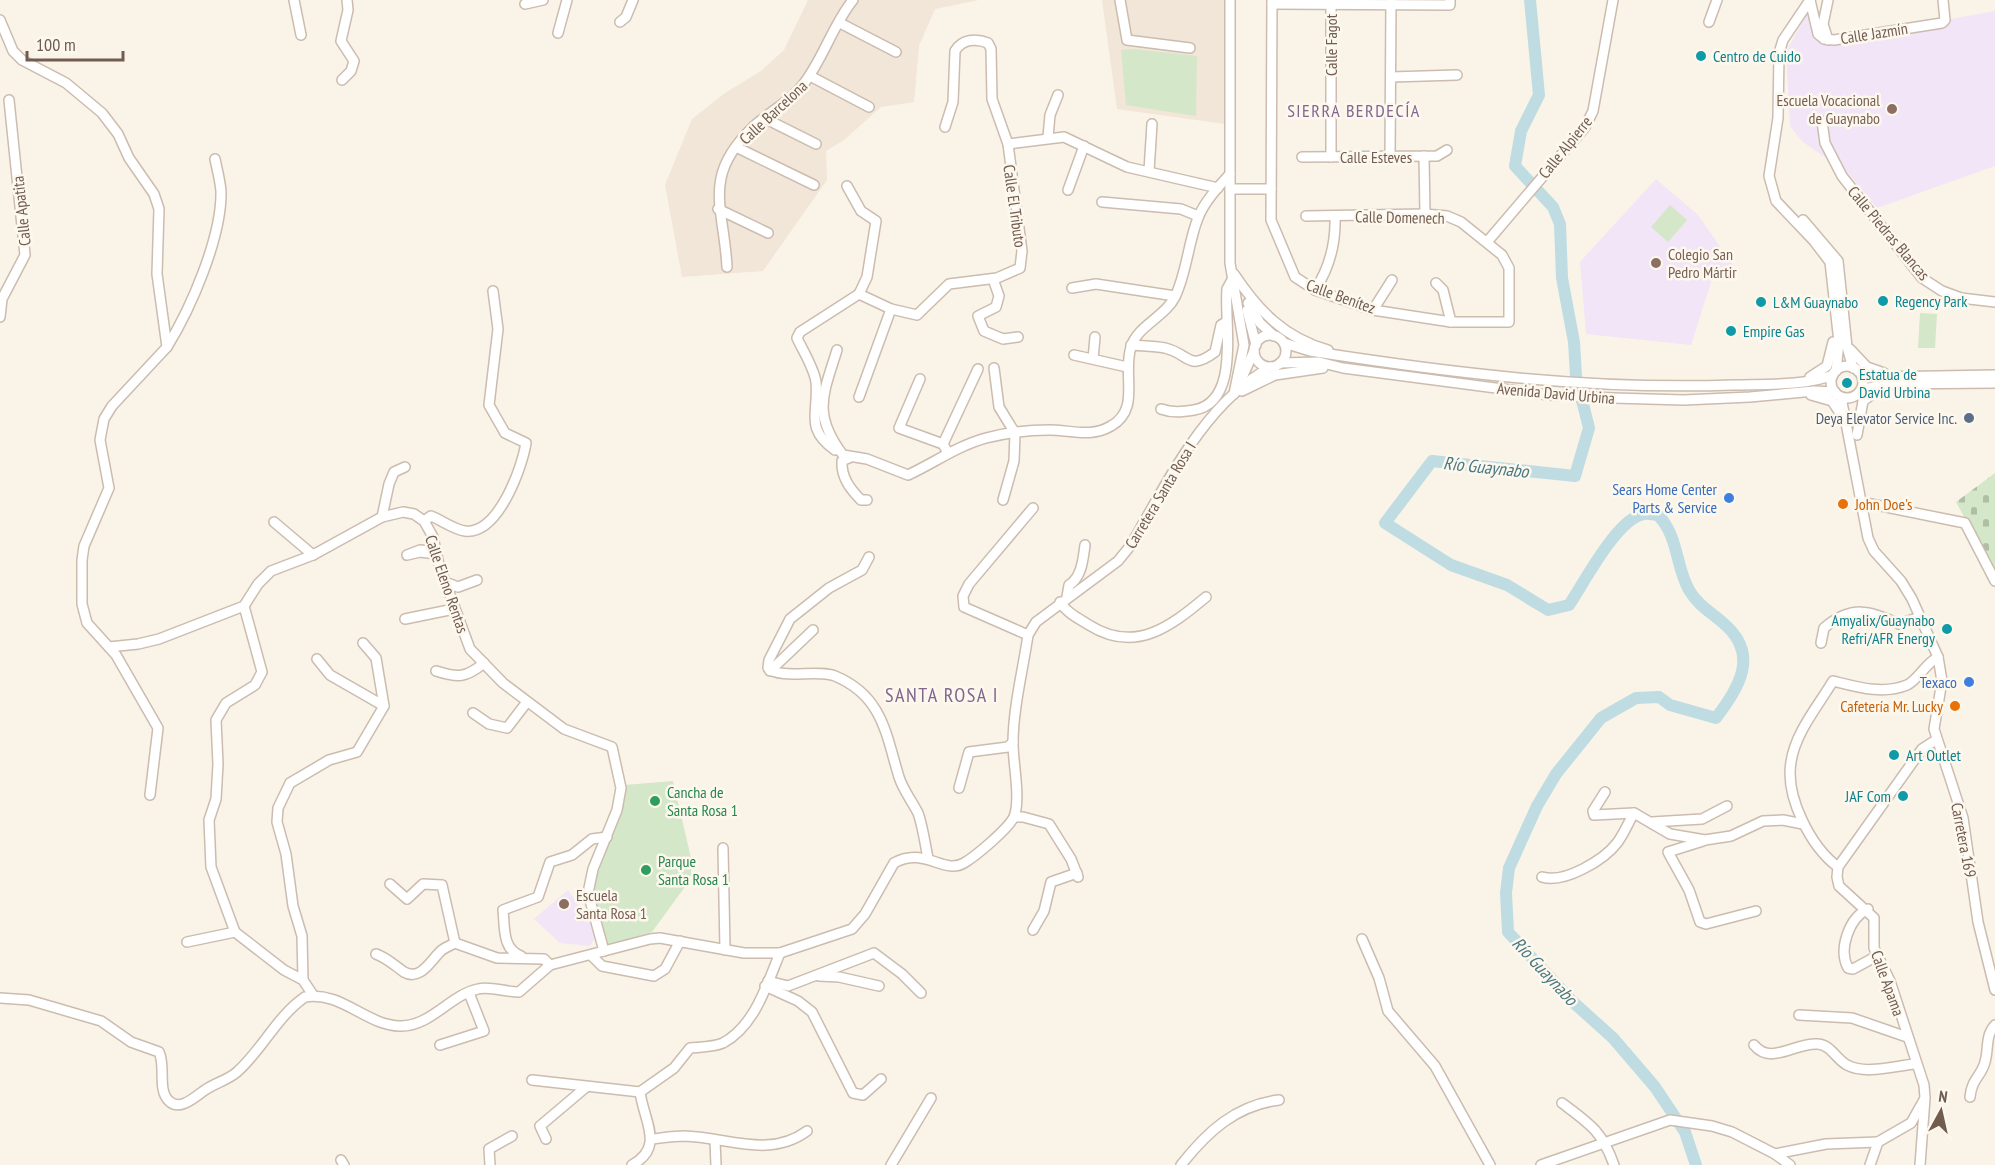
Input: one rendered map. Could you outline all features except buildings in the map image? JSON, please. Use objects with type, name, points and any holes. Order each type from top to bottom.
[{"type":"street","points":[[294,0],[301,35]]},
{"type":"street","points":[[342,80],[351,71],[354,61],[341,41],[348,10],[347,0]]},
{"type":"street","points":[[525,4],[543,0]]},
{"type":"street","points":[[558,33],[567,0]]},
{"type":"street","points":[[621,22],[626,17],[633,0]]},
{"type":"street","name":"Calle Barcelona","points":[[727,267],[718,209],[720,181],[736,147],[764,118],[798,91],[810,76],[853,0]]},
{"type":"street","points":[[1120,0],[1127,40],[1190,48]]},
{"type":"street","points":[[1230,0],[1232,276],[1240,306],[1244,345],[1233,396]]},
{"type":"street","points":[[1272,2],[1331,4],[1391,2],[1450,5],[1450,0]]},
{"type":"street","name":"Calle Alpierre","points":[[1487,242],[1516,205],[1585,127],[1593,111],[1613,0]]},
{"type":"street","points":[[1709,22],[1717,0]]},
{"type":"street","points":[[1810,0],[1783,40],[1779,53],[1778,118],[1769,168],[1776,201],[1814,241],[1830,262],[1839,342],[1831,385],[1838,395],[1849,398],[1879,384],[1995,383]]},
{"type":"street","name":"Calle Jazmín","points":[[1810,0],[1818,34],[1828,40],[1942,23],[1945,20],[1943,0]]},
{"type":"street","points":[[1828,0],[1823,24],[1828,40]]},
{"type":"street","name":"Calle Benítez","points":[[1272,2],[1272,220],[1290,268],[1299,280],[1315,290],[1373,310],[1451,322],[1509,322],[1509,268],[1502,255],[1487,242]]},
{"type":"street","points":[[1390,157],[1391,2]]},
{"type":"street","name":"Calle Fagot","points":[[1331,4],[1331,157]]},
{"type":"street","points":[[0,20],[13,51],[22,60],[66,82],[102,113],[118,134],[129,158],[154,194],[159,209],[157,274],[167,347]]},
{"type":"street","points":[[840,23],[896,52]]},
{"type":"street","points":[[945,127],[953,102],[955,51],[959,44],[966,41],[982,40],[988,43],[991,49],[992,99],[1008,144],[1048,137],[1064,137],[1127,167],[1218,188]]},
{"type":"street","points":[[1391,77],[1457,75]]},
{"type":"street","points":[[810,76],[869,107]]},
{"type":"street","points":[[1048,137],[1050,115],[1059,95]]},
{"type":"street","name":"Calle Apatita","points":[[0,317],[1,298],[25,255],[9,100]]},
{"type":"street","points":[[764,118],[816,144]]},
{"type":"street","name":"Calle Piedras Blancas","points":[[1822,121],[1825,143],[1842,176],[1922,278],[1942,291],[1960,298],[1995,302]]},
{"type":"street","points":[[1149,171],[1152,124]]},
{"type":"street","name":"Calle El Tributo","points":[[859,294],[891,309],[917,315],[949,284],[993,279],[1020,268],[1022,251],[1008,144]]},
{"type":"street","points":[[1068,190],[1084,146]]},
{"type":"street","points":[[736,147],[814,185]]},
{"type":"street","name":"Calle Esteves","points":[[1302,157],[1437,156],[1447,150]]},
{"type":"street","points":[[1424,156],[1425,214]]},
{"type":"street","points":[[150,795],[158,728],[116,655],[87,623],[82,604],[84,546],[109,488],[100,440],[104,419],[112,406],[167,347],[188,313],[216,227],[221,191],[215,159]]},
{"type":"street","points":[[847,186],[861,211],[876,221],[867,277],[859,294],[805,327],[797,338],[816,381],[814,424],[818,434],[830,447],[847,456],[867,459],[908,475],[945,448],[1015,433],[1049,430],[1088,434],[1113,425],[1126,413],[1130,403],[1127,367],[1131,345],[1139,334],[1164,313],[1175,296],[1198,216],[1230,174]]},
{"type":"street","points":[[1772,187],[1819,236],[1838,261],[1848,356],[1863,380],[1860,392]]},
{"type":"street","points":[[1230,189],[1271,189]]},
{"type":"street","points":[[1101,202],[1181,209],[1198,216]]},
{"type":"street","points":[[718,209],[768,233]]},
{"type":"street","name":"Calle Domenech","points":[[1306,216],[1425,214],[1448,216],[1461,222],[1487,242]]},
{"type":"street","points":[[1315,290],[1322,279],[1333,250],[1335,216]]},
{"type":"street","points":[[1161,410],[1174,413],[1199,409],[1219,394],[1226,375],[1227,289],[1232,276]]},
{"type":"street","points":[[1232,276],[1256,317],[1284,344],[1285,356],[1275,365],[1250,378],[1233,396]]},
{"type":"street","points":[[1232,276],[1252,323],[1259,362],[1275,365]]},
{"type":"street","points":[[1232,276],[1256,307],[1274,323],[1297,338],[1344,355]]},
{"type":"street","points":[[993,279],[999,296],[996,307],[978,316],[984,331],[1003,339],[1018,337]]},
{"type":"street","points":[[1373,310],[1392,280]]},
{"type":"street","points":[[1436,283],[1443,290],[1451,322]]},
{"type":"street","points":[[1072,288],[1096,284],[1175,296]]},
{"type":"street","points":[[424,521],[431,516],[465,531],[481,528],[506,501],[523,465],[525,443],[505,433],[489,405],[498,328],[493,291]]},
{"type":"street","points":[[859,397],[891,309]]},
{"type":"street","points":[[1131,345],[1165,348],[1190,362],[1203,361],[1215,352],[1221,326],[1226,322]]},
{"type":"street","points":[[1798,381],[1814,376],[1827,366],[1832,357],[1836,322]]},
{"type":"street","points":[[1233,396],[1255,348],[1262,338],[1274,336]]},
{"type":"street","points":[[1093,359],[1095,337]]},
{"type":"street","points":[[1846,338],[1851,352],[1860,362],[1892,375]]},
{"type":"street","name":"Avenida David Urbina","points":[[1284,344],[1303,350],[1547,382],[1611,386],[1684,387],[1812,381],[1834,373]]},
{"type":"street","points":[[837,350],[826,386],[823,410],[825,428],[847,456]]},
{"type":"street","points":[[1074,355],[1127,367]]},
{"type":"street","name":"Avenida David Urbina","points":[[1275,365],[1319,362],[1343,368],[1549,395],[1684,400],[1802,394],[1825,390],[1838,395]]},
{"type":"street","points":[[1834,373],[1843,367],[1879,377],[1995,375]]},
{"type":"street","points":[[994,368],[999,407],[1015,433],[1014,461],[1003,500]]},
{"type":"street","points":[[1233,396],[1263,380],[1292,370],[1343,368]]},
{"type":"street","points":[[945,448],[978,369]]},
{"type":"street","points":[[920,379],[899,428],[945,448]]},
{"type":"street","points":[[1852,434],[1863,400],[1874,391],[1898,384]]},
{"type":"street","name":"Carretera 169","points":[[1852,434],[1860,392]]},
{"type":"street","points":[[1802,394],[1820,396],[1832,401],[1852,434]]},
{"type":"street","name":"Carretera 169","points":[[1838,395],[1852,434],[1868,538],[1874,550],[1901,581],[1938,657],[1942,681],[1934,722],[1936,740],[1963,818],[1978,922],[1995,990]]},
{"type":"street","name":"Carretera Santa Rosa I","points":[[1028,635],[1036,622],[1118,561],[1131,545],[1196,436],[1233,396]]},
{"type":"street","points":[[847,456],[842,461],[842,471],[854,493],[861,500],[867,500]]},
{"type":"street","points":[[382,517],[394,472],[405,467]]},
{"type":"street","points":[[1861,502],[1965,523],[1995,581]]},
{"type":"street","points":[[0,998],[29,1000],[101,1021],[131,1042],[159,1052],[163,1061],[164,1092],[169,1101],[176,1104],[190,1101],[206,1089],[237,1072],[298,1002],[313,996],[336,999],[398,1026],[426,1019],[469,993],[486,988],[519,992],[550,965],[660,938],[744,953],[780,953],[852,929],[865,914],[894,863],[906,858],[928,858],[947,866],[962,865],[984,849],[1014,817],[1016,802],[1013,742],[1028,635],[964,607],[962,602],[969,584],[1033,508]]},
{"type":"street","name":"Calle Eleno Rentas","points":[[244,606],[258,584],[271,571],[313,555],[382,517],[403,512],[414,514],[424,521],[433,537],[445,582],[470,649],[527,702],[564,729],[612,747],[621,788],[617,810],[593,869],[588,893],[604,951]]},
{"type":"street","points":[[274,522],[313,555]]},
{"type":"street","points":[[1085,545],[1077,579],[1069,585],[1064,599],[1069,613],[1104,634],[1127,638],[1145,636],[1178,621],[1206,597]]},
{"type":"street","points":[[771,671],[769,660],[790,619],[829,588],[862,570],[868,557]]},
{"type":"street","points":[[445,582],[458,587],[477,580]]},
{"type":"street","points":[[109,646],[138,644],[159,639],[244,606],[262,672],[255,685],[226,703],[216,720],[218,776],[216,799],[209,820],[211,867],[235,932],[284,970],[303,980],[313,996]]},
{"type":"street","points":[[405,619],[454,609]]},
{"type":"street","points":[[1821,643],[1824,628],[1851,614],[1874,612],[1899,624],[1920,617]]},
{"type":"street","points":[[771,671],[813,630]]},
{"type":"street","points":[[303,980],[302,936],[293,906],[286,854],[277,822],[278,808],[290,783],[329,760],[357,752],[384,706],[376,658],[363,643]]},
{"type":"street","points":[[1838,867],[1828,859],[1803,824],[1790,778],[1791,761],[1798,738],[1833,681],[1868,690],[1908,684],[1928,663],[1938,657]]},
{"type":"street","points":[[317,659],[330,675],[384,706]]},
{"type":"street","points":[[436,671],[457,676],[468,675],[484,663]]},
{"type":"street","points":[[771,671],[825,673],[859,691],[873,705],[883,721],[899,779],[918,814],[928,858]]},
{"type":"street","points":[[473,713],[489,724],[507,728],[527,702]]},
{"type":"street","points":[[1877,956],[1853,969],[1848,968],[1845,962],[1847,932],[1856,915],[1868,909],[1839,886],[1838,867],[1922,749],[1936,740]]},
{"type":"street","points":[[959,788],[969,752],[1008,747],[1013,742]]},
{"type":"street","points":[[1605,792],[1593,811],[1594,815],[1634,813],[1670,834],[1705,840]]},
{"type":"street","points":[[1650,822],[1702,819],[1727,806]]},
{"type":"street","points":[[1542,877],[1560,878],[1590,864],[1617,843],[1634,813]]},
{"type":"street","points":[[1014,817],[1023,816],[1049,824],[1071,859],[1078,875],[1051,882],[1044,911],[1034,930]]},
{"type":"street","points":[[1755,911],[1706,924],[1700,922],[1689,890],[1668,852],[1705,840],[1731,836],[1763,821],[1783,820],[1803,824]]},
{"type":"street","points":[[526,958],[512,953],[507,946],[504,910],[538,897],[550,862],[572,855],[592,839],[607,837]]},
{"type":"street","points":[[723,848],[725,950]]},
{"type":"street","points":[[390,884],[407,899],[423,884],[442,885],[455,943]]},
{"type":"street","name":"Calle Apama","points":[[1868,909],[1874,918],[1874,948],[1890,981],[1915,1064],[1924,1084],[1920,1165]]},
{"type":"street","points":[[186,942],[235,932]]},
{"type":"street","points":[[1362,939],[1379,978],[1388,1011],[1435,1066],[1490,1165]]},
{"type":"street","points":[[591,955],[602,966],[654,976],[665,969],[680,941]]},
{"type":"street","points":[[376,954],[392,962],[406,973],[415,974],[427,968],[442,950],[455,943],[497,958],[544,959],[550,965]]},
{"type":"street","points":[[532,1080],[585,1088],[640,1092],[674,1068],[690,1048],[721,1044],[733,1035],[751,1017],[780,953]]},
{"type":"street","points":[[767,984],[788,986],[874,953],[902,974],[921,993]]},
{"type":"street","points":[[814,976],[839,977],[879,987]]},
{"type":"street","points":[[767,984],[798,1001],[812,1012],[853,1093],[863,1095],[881,1079]]},
{"type":"street","points":[[440,1045],[484,1031],[469,993]]},
{"type":"street","points":[[1799,1015],[1852,1018],[1907,1037]]},
{"type":"street","points":[[1970,1097],[1971,1083],[1985,1064],[1988,1034],[1995,1025]]},
{"type":"street","points":[[1754,1045],[1760,1052],[1769,1055],[1815,1044],[1826,1046],[1846,1064],[1861,1070],[1915,1064]]},
{"type":"street","points":[[546,1138],[540,1126],[585,1088]]},
{"type":"street","points":[[632,1165],[644,1159],[650,1150],[651,1139],[640,1092]]},
{"type":"street","points":[[891,1165],[931,1098]]},
{"type":"street","points":[[1775,1154],[1826,1144],[1878,1142],[1911,1123],[1925,1098]]},
{"type":"street","points":[[1181,1165],[1194,1148],[1231,1115],[1264,1102],[1279,1100]]},
{"type":"street","points":[[1562,1103],[1593,1127],[1606,1142],[1614,1165]]},
{"type":"street","points":[[1541,1165],[1670,1120],[1712,1126],[1732,1132],[1775,1154],[1790,1165]]},
{"type":"street","points":[[651,1139],[685,1136],[758,1148],[797,1138],[807,1131]]},
{"type":"street","points":[[490,1165],[489,1149],[512,1136]]},
{"type":"street","points":[[715,1141],[716,1165]]},
{"type":"street","points":[[1870,1165],[1878,1142]]},
{"type":"shaded area","points":[[808,0],[979,0],[935,9],[919,46],[914,102],[881,107],[844,140],[826,151],[827,180],[763,271],[682,277],[665,185],[692,119],[725,93],[761,71],[784,50]]},
{"type":"shaded area","points":[[1102,0],[1226,0],[1225,124],[1117,109]]},
{"type":"shaded area","name":"Escuela Vocacional de Guaynabo","points":[[1995,11],[1995,166],[1877,208],[1849,174],[1803,142],[1790,126],[1786,52],[1808,12],[1811,12],[1812,35],[1823,44],[1946,25],[1951,19]]},
{"type":"shaded area","name":"Colegio San Pedro Mártir","points":[[1656,179],[1698,215],[1733,265],[1713,276],[1691,345],[1586,334],[1580,262]]},
{"type":"shaded area","name":"Escuela Santa Rosa 1","points":[[568,890],[591,924],[595,938],[590,946],[560,943],[534,919]]},
{"type":"green space","points":[[1133,49],[1197,56],[1196,116],[1126,105],[1121,50]]},
{"type":"green space","points":[[1670,205],[1687,220],[1668,242],[1651,227]]},
{"type":"green space","points":[[1920,313],[1937,314],[1935,348],[1918,348]]},
{"type":"green space","points":[[1995,473],[1995,573],[1956,502]]},
{"type":"green space","name":"Parque Santa Rosa 1","points":[[673,781],[691,858],[691,875],[652,932],[606,946],[592,890],[624,785]]},
{"type":"waterway","name":"Río Guaynabo","points":[[1530,0],[1539,95],[1521,131],[1515,166],[1553,207],[1560,224],[1562,278],[1574,342],[1576,376],[1589,428],[1575,476],[1432,461],[1385,523],[1451,565],[1507,585],[1548,610],[1569,605],[1602,553],[1623,527],[1634,518],[1644,514],[1658,515],[1670,532],[1681,571],[1692,595],[1734,634],[1741,646],[1743,658],[1738,682],[1716,718],[1670,705],[1659,697],[1636,698],[1601,718],[1556,774],[1537,806],[1509,868],[1506,893],[1508,932],[1573,1002],[1613,1038],[1655,1087],[1685,1132],[1696,1165]]},
{"type":"place","name":"Centro de Cuido","points":[[1701,56]]},
{"type":"place","name":"Escuela Vocacional de Guaynabo","points":[[1892,109]]},
{"type":"place","name":"Colegio San Pedro Mártir","points":[[1656,263]]},
{"type":"place","name":"Regency Park","points":[[1883,301]]},
{"type":"place","name":"L&M Guaynabo","points":[[1761,302]]},
{"type":"place","name":"Empire Gas","points":[[1731,331]]},
{"type":"place","name":"Estatua de David Urbina","points":[[1847,383]]},
{"type":"place","name":"Deya Elevator Service Inc.","points":[[1969,418]]},
{"type":"place","name":"Sears Home Center Parts & Service","points":[[1729,498]]},
{"type":"place","name":"John Doe's","points":[[1843,504]]},
{"type":"place","name":"Amyalix/Guaynabo Refri/AFR Energy","points":[[1947,629]]},
{"type":"place","name":"Texaco","points":[[1969,682]]},
{"type":"place","name":"Cafetería Mr. Lucky","points":[[1955,706]]},
{"type":"place","name":"Art Outlet","points":[[1894,755]]},
{"type":"place","name":"JAF Com","points":[[1903,796]]},
{"type":"place","name":"Cancha de Santa Rosa 1","points":[[655,801]]},
{"type":"place","name":"Parque Santa Rosa 1","points":[[646,870]]},
{"type":"place","name":"Escuela Santa Rosa 1","points":[[564,904]]},
{"type":"district","name":"SIERRA BERDECÍA","points":[[1354,110]]},
{"type":"district","name":"SANTA ROSA I","points":[[942,695]]}]
